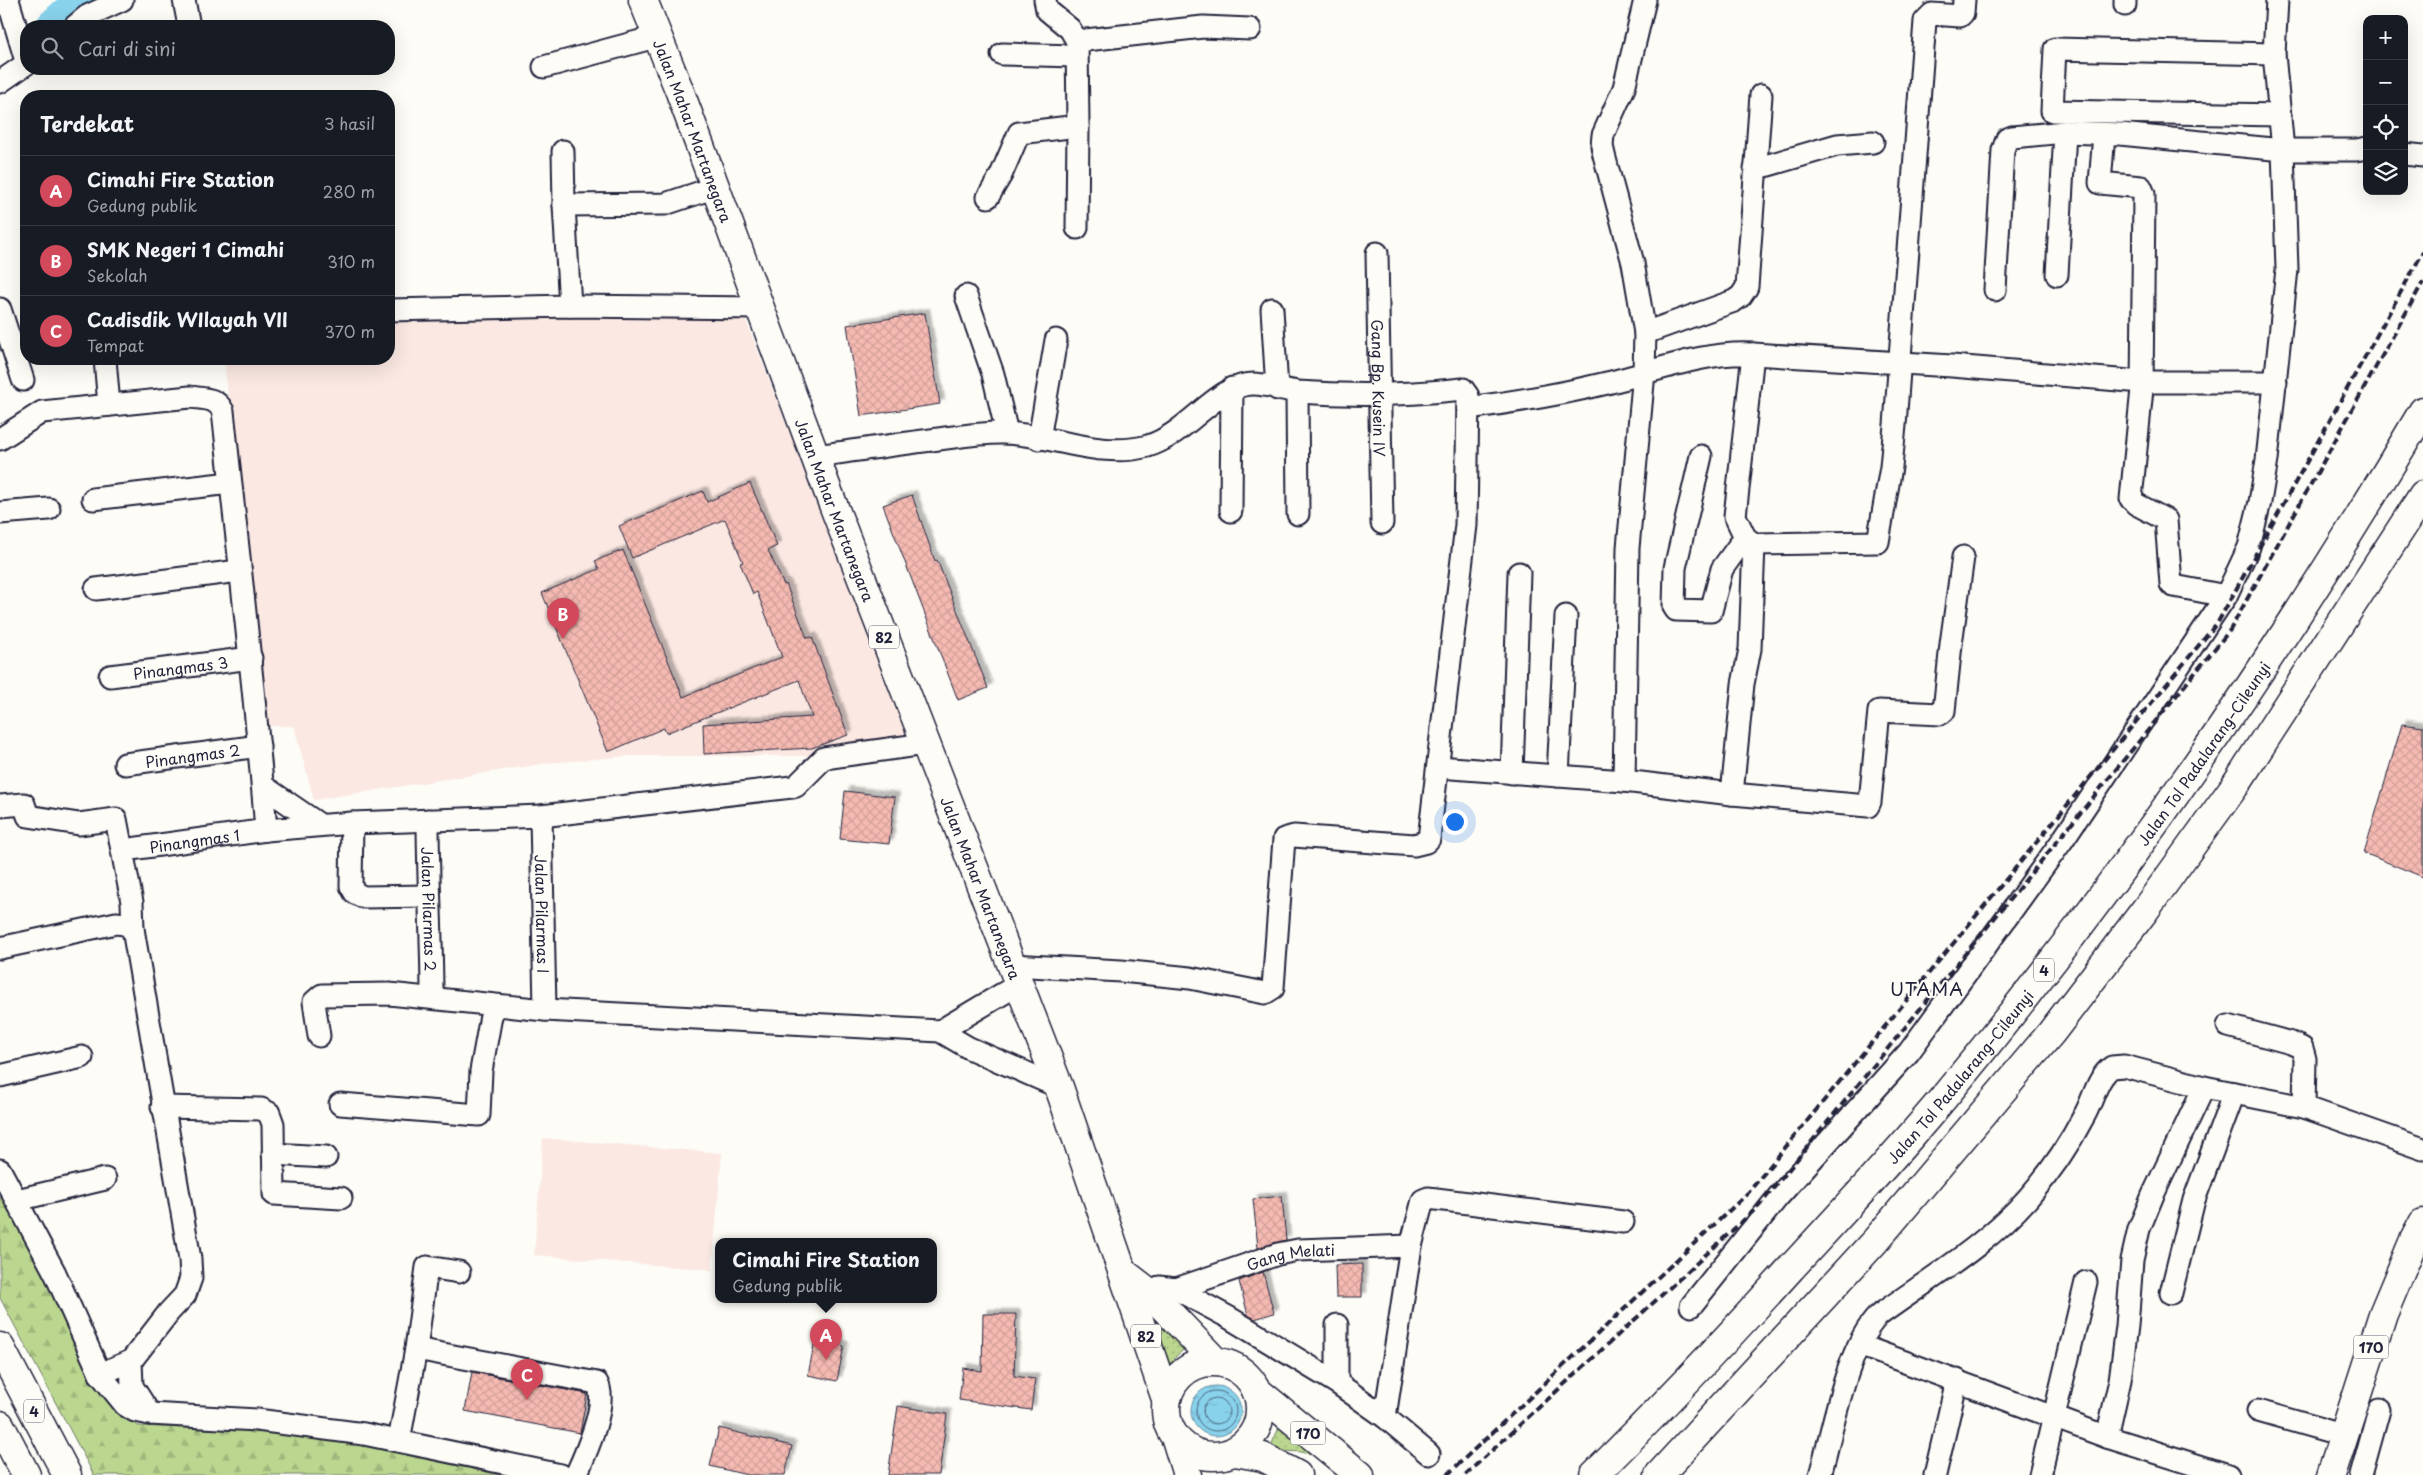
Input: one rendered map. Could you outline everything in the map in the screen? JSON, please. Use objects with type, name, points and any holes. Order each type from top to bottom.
[{"type":"main road","name":"Jalan Mahar Martanegara","points":[[644,0],[716,187],[814,456],[1059,1087],[1166,1399]]},
{"type":"main road","name":"Jalan Tol Padalarang–Cileunyi","points":[[1594,1475],[1669,1401],[1846,1209],[1944,1096],[2028,991],[2119,873],[2198,762],[2371,498],[2423,411]]},
{"type":"main road","points":[[1660,1475],[1876,1240],[2057,1025],[2145,910],[2234,787],[2423,494]]},
{"type":"main road","name":"170","points":[[2331,1475],[2342,1435],[2383,1314],[2423,1223]]},
{"type":"main road","name":"82","points":[[1124,1273],[1163,1291],[1215,1361]]},
{"type":"main road","name":"4","points":[[0,1347],[67,1475]]},
{"type":"main road","points":[[1187,1475],[1176,1439],[1169,1427],[1166,1399],[1172,1383],[1184,1371],[1198,1363],[1215,1361]]},
{"type":"main road","name":"170","points":[[1215,1361],[1240,1370],[1250,1379],[1256,1390],[1360,1475]]},
{"type":"main road","points":[[1240,1464],[1260,1411],[1256,1390]]},
{"type":"main road","name":"4","points":[[0,1425],[26,1475]]},
{"type":"main road","points":[[1176,1439],[1190,1450],[1240,1464],[1263,1457],[1297,1475]]},
{"type":"street","points":[[8,0],[20,42]]},
{"type":"street","points":[[83,20],[122,0]]},
{"type":"street","points":[[184,0],[188,20]]},
{"type":"street","points":[[1045,0],[1047,10],[1070,29],[1076,48],[1078,126],[1077,228]]},
{"type":"street","points":[[1624,781],[1628,548],[1644,372],[1645,333],[1633,263],[1602,146],[1603,135],[1624,88],[1645,0]]},
{"type":"street","points":[[1701,456],[1675,568],[1674,607],[1676,610],[1711,611],[1722,569],[1749,540],[1875,543],[1879,540],[1891,467],[1926,21],[1927,17],[1932,14],[1960,16],[1963,13],[1964,0]]},
{"type":"street","points":[[1691,1306],[1778,1197],[1909,1052],[2062,840],[2226,596],[2249,547],[2260,502],[2276,382],[2287,269],[2283,150],[2274,54],[2277,0]]},
{"type":"street","points":[[1002,54],[1076,48],[1203,27],[1250,29]]},
{"type":"street","points":[[544,67],[659,36]]},
{"type":"street","points":[[2274,54],[2056,49],[2052,111],[2280,115]]},
{"type":"street","points":[[0,82],[20,64]]},
{"type":"street","points":[[1645,333],[1734,302],[1747,287],[1761,96]]},
{"type":"street","points":[[2120,112],[2112,134],[2100,183],[2141,187],[2144,194],[2142,382],[2131,499],[2136,504],[2166,520],[2171,584],[2226,596]]},
{"type":"street","points":[[988,197],[1002,175],[1019,133],[1078,126]]},
{"type":"street","points":[[2057,275],[2065,132]]},
{"type":"street","points":[[1995,290],[2004,144],[2012,136],[2065,132],[2112,134],[2283,150],[2363,149]]},
{"type":"street","points":[[1755,169],[1837,145],[1873,142]]},
{"type":"street","points":[[563,151],[570,306]]},
{"type":"street","points":[[2408,154],[2423,156]]},
{"type":"street","points":[[564,205],[665,204],[716,187]]},
{"type":"street","name":"Gang Bp. Kusein IV","points":[[1377,254],[1382,522]]},
{"type":"street","points":[[966,296],[992,374],[1007,433]]},
{"type":"street","points":[[395,310],[570,306],[759,308]]},
{"type":"street","points":[[0,309],[18,337],[20,354]]},
{"type":"street","points":[[1272,309],[1287,390],[1298,514]]},
{"type":"street","points":[[1039,439],[1056,340]]},
{"type":"street","points":[[1732,794],[1743,684],[1750,649],[1749,540],[1735,516],[1753,354]]},
{"type":"street","points":[[1468,408],[1550,395],[1608,383],[1701,358],[1753,354],[1900,363],[2142,382],[2276,382]]},
{"type":"street","points":[[21,365],[23,380]]},
{"type":"street","points":[[106,365],[109,405]]},
{"type":"street","points":[[814,456],[985,433],[1007,433],[1112,449],[1148,446],[1176,433],[1224,392],[1232,388],[1252,384],[1287,390],[1380,394],[1464,389],[1468,396],[1466,525],[1430,836],[1426,842],[1414,846],[1294,836],[1284,839],[1273,988],[1270,991],[1260,993],[1190,978],[1121,971],[1015,974],[940,1032]]},
{"type":"street","points":[[1230,511],[1232,388]]},
{"type":"street","points":[[0,439],[42,412],[190,397],[213,400],[220,404],[223,411],[239,571],[251,658],[266,830]]},
{"type":"street","points":[[93,499],[230,483]]},
{"type":"street","points":[[0,513],[49,509]]},
{"type":"street","points":[[1438,767],[1624,781],[1732,794],[1866,806],[1869,804],[1879,711],[1940,714],[1944,711],[1963,557]]},
{"type":"street","points":[[96,589],[239,571]]},
{"type":"street","points":[[1512,773],[1519,573]]},
{"type":"street","points":[[1558,776],[1566,616]]},
{"type":"street","name":"Pinangmas 3","points":[[110,676],[251,658]]},
{"type":"street","name":"Pinangmas 1","points":[[124,850],[266,830],[352,823],[541,816],[792,787],[796,786],[826,758],[925,744]]},
{"type":"street","name":"Pinangmas 2","points":[[124,764],[259,746]]},
{"type":"street","points":[[263,786],[320,826]]},
{"type":"street","points":[[0,806],[24,804],[28,816],[79,824],[116,819],[124,850],[133,910],[133,929],[162,1107],[190,1259],[191,1278],[185,1295],[169,1312],[131,1361],[100,1374]]},
{"type":"street","name":"Jalan Pilarmas I","points":[[541,816],[545,1010]]},
{"type":"street","name":"Jalan Pilarmas 2","points":[[428,820],[428,896],[432,938],[432,998]]},
{"type":"street","points":[[352,823],[351,886],[355,893],[363,896],[428,896]]},
{"type":"street","points":[[0,948],[116,923],[125,924],[133,929]]},
{"type":"street","points":[[319,1036],[314,1002],[322,995],[389,994],[545,1010],[940,1032],[969,1048],[1059,1087]]},
{"type":"street","points":[[340,1104],[479,1115],[481,1070],[493,1005]]},
{"type":"street","points":[[2228,1026],[2291,1043],[2302,1048],[2305,1059],[2304,1107]]},
{"type":"street","points":[[0,1076],[82,1057]]},
{"type":"street","points":[[1820,1475],[1844,1388],[1859,1345],[1869,1325],[1878,1316],[1964,1255],[1999,1227],[2027,1199],[2066,1148],[2085,1116],[2107,1070],[2112,1067],[2124,1066],[2204,1087],[2304,1107],[2423,1149]]},
{"type":"street","points":[[2107,1437],[2120,1380],[2127,1326],[2132,1260],[2140,1229],[2153,1195],[2204,1087]]},
{"type":"street","points":[[2170,1293],[2194,1200],[2234,1093]]},
{"type":"street","points":[[162,1107],[261,1109],[269,1113],[271,1119],[274,1194],[341,1198]]},
{"type":"street","points":[[273,1154],[326,1157]]},
{"type":"street","points":[[0,1170],[54,1273],[100,1374],[125,1405],[134,1411],[150,1414],[257,1420],[364,1434],[561,1475]]},
{"type":"street","points":[[17,1200],[105,1179]]},
{"type":"street","points":[[1385,1417],[1420,1204],[1428,1198],[1623,1222]]},
{"type":"street","name":"Gang Melati","points":[[1163,1291],[1278,1254],[1298,1250],[1412,1246]]},
{"type":"street","points":[[399,1441],[416,1348],[426,1267],[459,1272]]},
{"type":"street","points":[[2040,1475],[2086,1282]]},
{"type":"street","points":[[1163,1291],[1228,1317],[1337,1383],[1385,1417],[1429,1454]]},
{"type":"street","points":[[1337,1324],[1337,1383]]},
{"type":"street","points":[[1859,1345],[2107,1437],[2228,1475]]},
{"type":"street","points":[[416,1348],[598,1383],[600,1391],[596,1427],[576,1475]]},
{"type":"street","points":[[131,1361],[132,1386],[150,1414]]},
{"type":"street","points":[[1935,1475],[1957,1380]]},
{"type":"street","points":[[2360,1475],[2379,1410]]},
{"type":"street","points":[[2258,1411],[2342,1435]]},
{"type":"shaded area","points":[[741,308],[911,742],[823,756],[630,756],[548,763],[314,800],[294,726],[268,726],[244,551],[225,365],[395,365],[395,323]]},
{"type":"shaded area","points":[[543,1138],[722,1153],[712,1270],[534,1255]]},
{"type":"green space","points":[[0,1190],[111,1402],[138,1426],[322,1434],[517,1475],[94,1475],[0,1298]]},
{"type":"green space","points":[[1150,1316],[1186,1348],[1177,1355],[1165,1373]]},
{"type":"green space","points":[[1277,1420],[1330,1458],[1300,1452],[1269,1450],[1278,1430]]},
{"type":"water","points":[[1216,1386],[1225,1388],[1236,1397],[1241,1411],[1239,1420],[1230,1431],[1216,1436],[1207,1434],[1196,1425],[1191,1411],[1193,1402],[1202,1391]]},
{"type":"building","points":[[925,313],[940,404],[861,416],[847,325]]},
{"type":"building","points":[[750,483],[777,546],[768,550],[784,585],[786,584],[807,638],[812,637],[848,735],[812,748],[704,754],[703,724],[812,717],[799,680],[666,733],[664,728],[608,752],[542,593],[599,569],[595,561],[623,550],[683,697],[782,657],[757,592],[753,594],[740,563],[743,562],[725,519],[632,558],[619,526],[703,491],[707,502]]},
{"type":"building","points":[[912,495],[935,561],[937,560],[988,688],[958,700],[883,505]]},
{"type":"building","points":[[2402,724],[2423,727],[2423,877],[2364,853]]},
{"type":"building","points":[[845,791],[895,797],[889,844],[840,839]]},
{"type":"building","points":[[1282,1196],[1286,1240],[1258,1248],[1253,1199]]},
{"type":"building","points":[[1362,1264],[1362,1297],[1336,1297],[1335,1265]]},
{"type":"building","points":[[1263,1272],[1274,1313],[1255,1319],[1248,1315],[1239,1281]]},
{"type":"building","points":[[983,1314],[1016,1314],[1014,1376],[1035,1379],[1031,1410],[959,1400],[963,1368],[982,1371]]},
{"type":"building","points":[[815,1340],[844,1346],[837,1381],[808,1375]]},
{"type":"building","points":[[472,1372],[587,1394],[580,1433],[465,1411]]},
{"type":"building","points":[[898,1406],[947,1414],[939,1475],[888,1475]]},
{"type":"building","points":[[719,1428],[792,1446],[785,1475],[747,1475],[710,1466]]},
{"type":"waterway","points":[[61,20],[92,0]]},
{"type":"railway","points":[[1447,1475],[1747,1194],[2218,622],[2423,252]]},
{"type":"railway","points":[[1465,1475],[1759,1206],[2230,630],[2423,282]]},
{"type":"place","name":"SMK Negeri 1 Cimahi","points":[[563,639]]},
{"type":"place","name":"Cimahi Fire Station","points":[[826,1360]]},
{"type":"place","name":"Cadisdik WIlayah VII","points":[[527,1400]]},
{"type":"district","name":"UTAMA","points":[[1927,988]]}]
